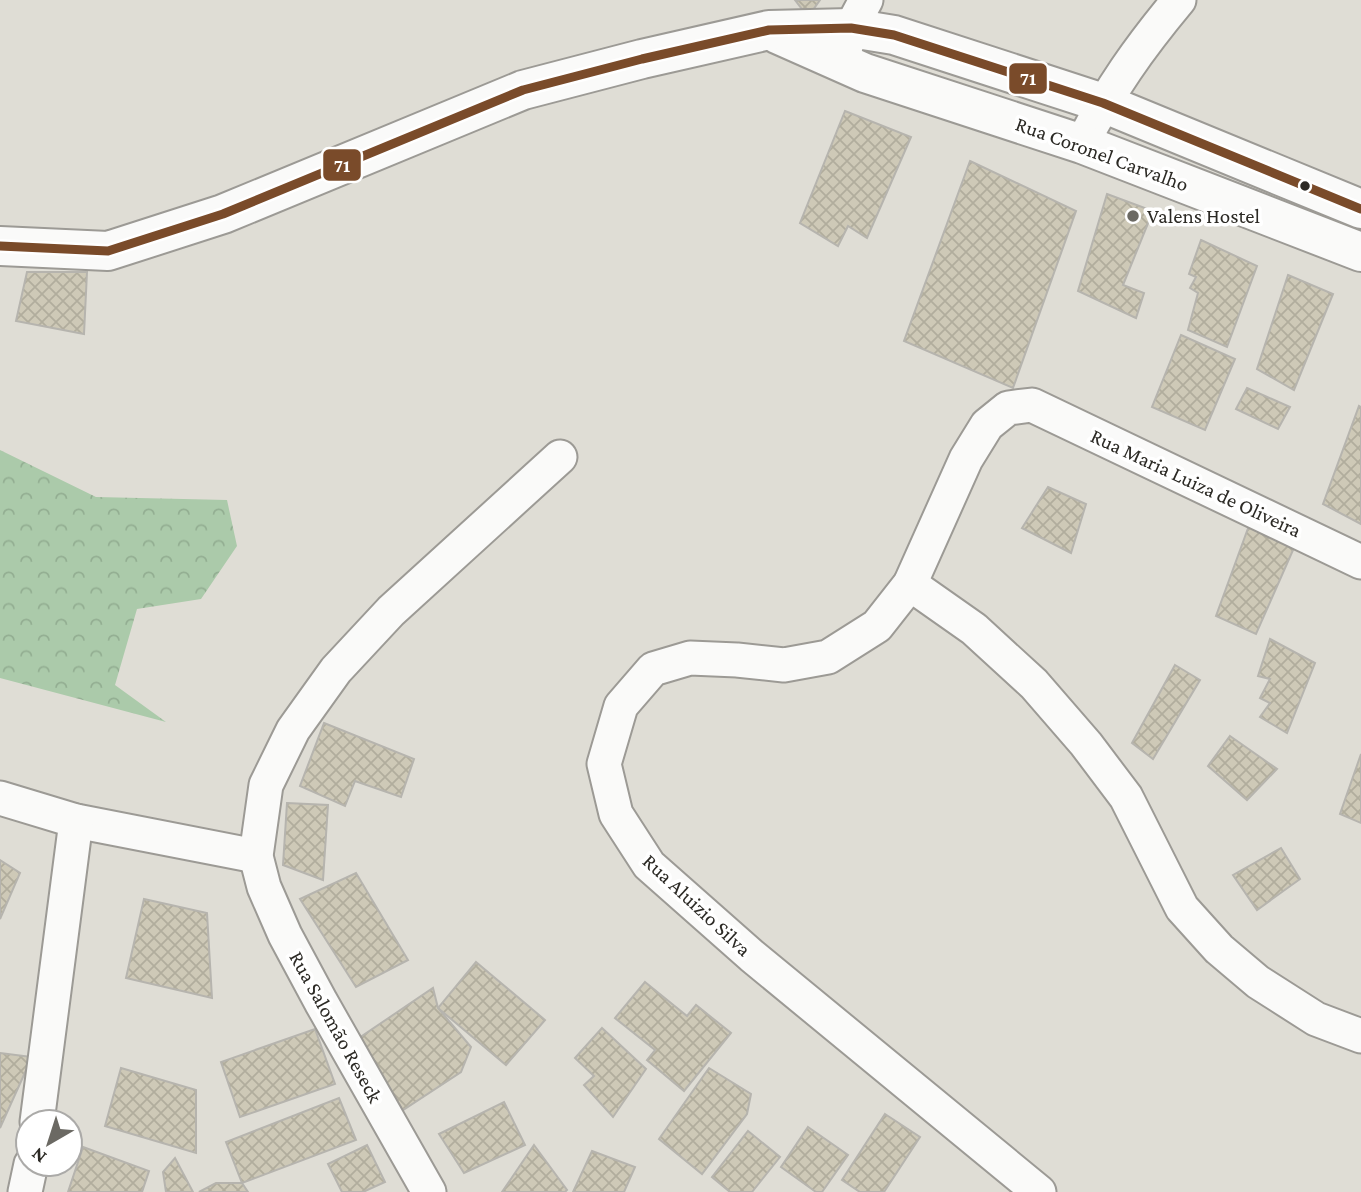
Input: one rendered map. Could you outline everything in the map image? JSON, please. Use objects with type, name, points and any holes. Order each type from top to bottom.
[{"type":"main road","points":[[0,246],[108,251],[223,214],[523,90],[769,30],[853,30]]},
{"type":"main road","name":"Rua Coronel Carvalho","points":[[1361,208],[1103,103],[894,35],[853,30],[866,73],[1082,144],[1361,253]]},
{"type":"street","points":[[1082,144],[1103,103],[1140,47],[1179,0]]},
{"type":"street","name":"Rua Maria Luiza de Oliveira","points":[[1032,405],[1361,562]]},
{"type":"street","name":"Rua Aluizio Silva","points":[[1032,405],[1008,408],[987,425],[966,459],[910,584],[877,626],[828,657],[784,666],[737,660],[690,659],[653,669],[621,706],[604,764],[616,814],[649,865],[751,956],[1039,1192]]},
{"type":"street","points":[[0,798],[76,821],[256,856],[266,785],[293,730],[336,670],[391,611],[559,457]]},
{"type":"street","points":[[910,584],[974,629],[1034,684],[1086,744],[1126,797],[1182,908],[1219,949],[1258,982],[1316,1019],[1361,1036]]},
{"type":"street","points":[[39,1108],[76,821]]},
{"type":"street","name":"Rua Salomão Reseck","points":[[256,856],[264,887],[285,935],[429,1192]]},
{"type":"green space","points":[[0,450],[96,497],[227,500],[237,546],[201,599],[137,609],[115,685],[166,722],[0,678]]},
{"type":"building","points":[[795,0],[820,0],[808,17]]},
{"type":"building","points":[[845,111],[911,137],[867,238],[848,226],[838,246],[800,223]]},
{"type":"building","points":[[970,161],[1076,211],[1013,388],[904,341]]},
{"type":"building","points":[[1107,194],[1153,211],[1123,285],[1144,293],[1136,318],[1078,291]]},
{"type":"building","points":[[1201,240],[1257,266],[1227,347],[1188,330],[1198,293],[1190,288],[1196,277],[1189,274]]},
{"type":"building","points":[[27,272],[87,272],[84,334],[16,321]]},
{"type":"building","points":[[1288,275],[1333,294],[1294,390],[1257,369]]},
{"type":"building","points":[[1181,335],[1235,359],[1205,430],[1152,407]]},
{"type":"building","points":[[1247,388],[1290,407],[1278,429],[1236,409]]},
{"type":"building","points":[[1359,406],[1361,407],[1361,524],[1323,504]]},
{"type":"building","points":[[1048,487],[1086,504],[1071,553],[1022,528]]},
{"type":"building","points":[[1251,520],[1297,541],[1256,634],[1216,616]]},
{"type":"building","points":[[1270,639],[1315,663],[1287,733],[1260,717],[1270,703],[1260,698],[1270,679],[1258,676]]},
{"type":"building","points":[[1175,665],[1200,680],[1153,759],[1132,743]]},
{"type":"building","points":[[324,723],[414,759],[401,797],[355,781],[345,806],[300,786]]},
{"type":"building","points":[[1230,736],[1277,769],[1247,800],[1208,766]]},
{"type":"building","points":[[1361,754],[1361,823],[1340,814]]},
{"type":"building","points":[[287,803],[328,805],[323,880],[283,865]]},
{"type":"building","points":[[1281,848],[1300,879],[1257,910],[1233,875]]},
{"type":"building","points":[[0,860],[20,873],[0,919]]},
{"type":"building","points":[[356,873],[408,960],[356,987],[300,899]]},
{"type":"building","points":[[144,899],[207,913],[212,998],[126,978]]},
{"type":"building","points":[[476,962],[545,1020],[506,1065],[438,1008]]},
{"type":"building","points":[[645,982],[687,1016],[696,1005],[731,1033],[684,1091],[647,1060],[655,1050],[615,1018]]},
{"type":"building","points":[[433,988],[438,1008],[471,1047],[461,1072],[403,1110],[356,1040]]},
{"type":"building","points":[[602,1028],[646,1069],[613,1117],[584,1085],[594,1076],[575,1058]]},
{"type":"building","points":[[315,1029],[335,1084],[240,1117],[221,1062]]},
{"type":"building","points":[[0,1053],[32,1057],[0,1128]]},
{"type":"building","points":[[121,1068],[196,1090],[196,1153],[105,1126]]},
{"type":"building","points":[[709,1068],[751,1094],[747,1114],[702,1174],[659,1139]]},
{"type":"building","points":[[339,1098],[356,1140],[242,1183],[226,1142]]},
{"type":"building","points":[[504,1102],[525,1145],[464,1173],[439,1134]]},
{"type":"building","points":[[885,1114],[920,1137],[884,1192],[860,1192],[842,1180]]},
{"type":"building","points":[[808,1127],[848,1155],[822,1192],[816,1192],[781,1167]]},
{"type":"building","points":[[748,1131],[780,1157],[752,1192],[730,1192],[712,1177]]},
{"type":"building","points":[[367,1145],[385,1182],[363,1192],[342,1192],[328,1164]]},
{"type":"building","points":[[534,1145],[567,1190],[502,1192]]},
{"type":"building","points":[[84,1147],[149,1171],[142,1192],[68,1192],[73,1178],[84,1178]]},
{"type":"building","points":[[592,1151],[635,1167],[624,1192],[573,1192]]},
{"type":"building","points":[[175,1158],[193,1192],[166,1192],[163,1172]]},
{"type":"building","points":[[216,1183],[242,1183],[248,1192],[199,1192]]},
{"type":"transit line","name":"71","points":[[0,246],[108,251],[223,214],[523,90],[769,30],[851,28],[894,35],[1103,103],[1361,209]]},
{"type":"place","name":"Valens Hostel","points":[[1133,216]]}]
